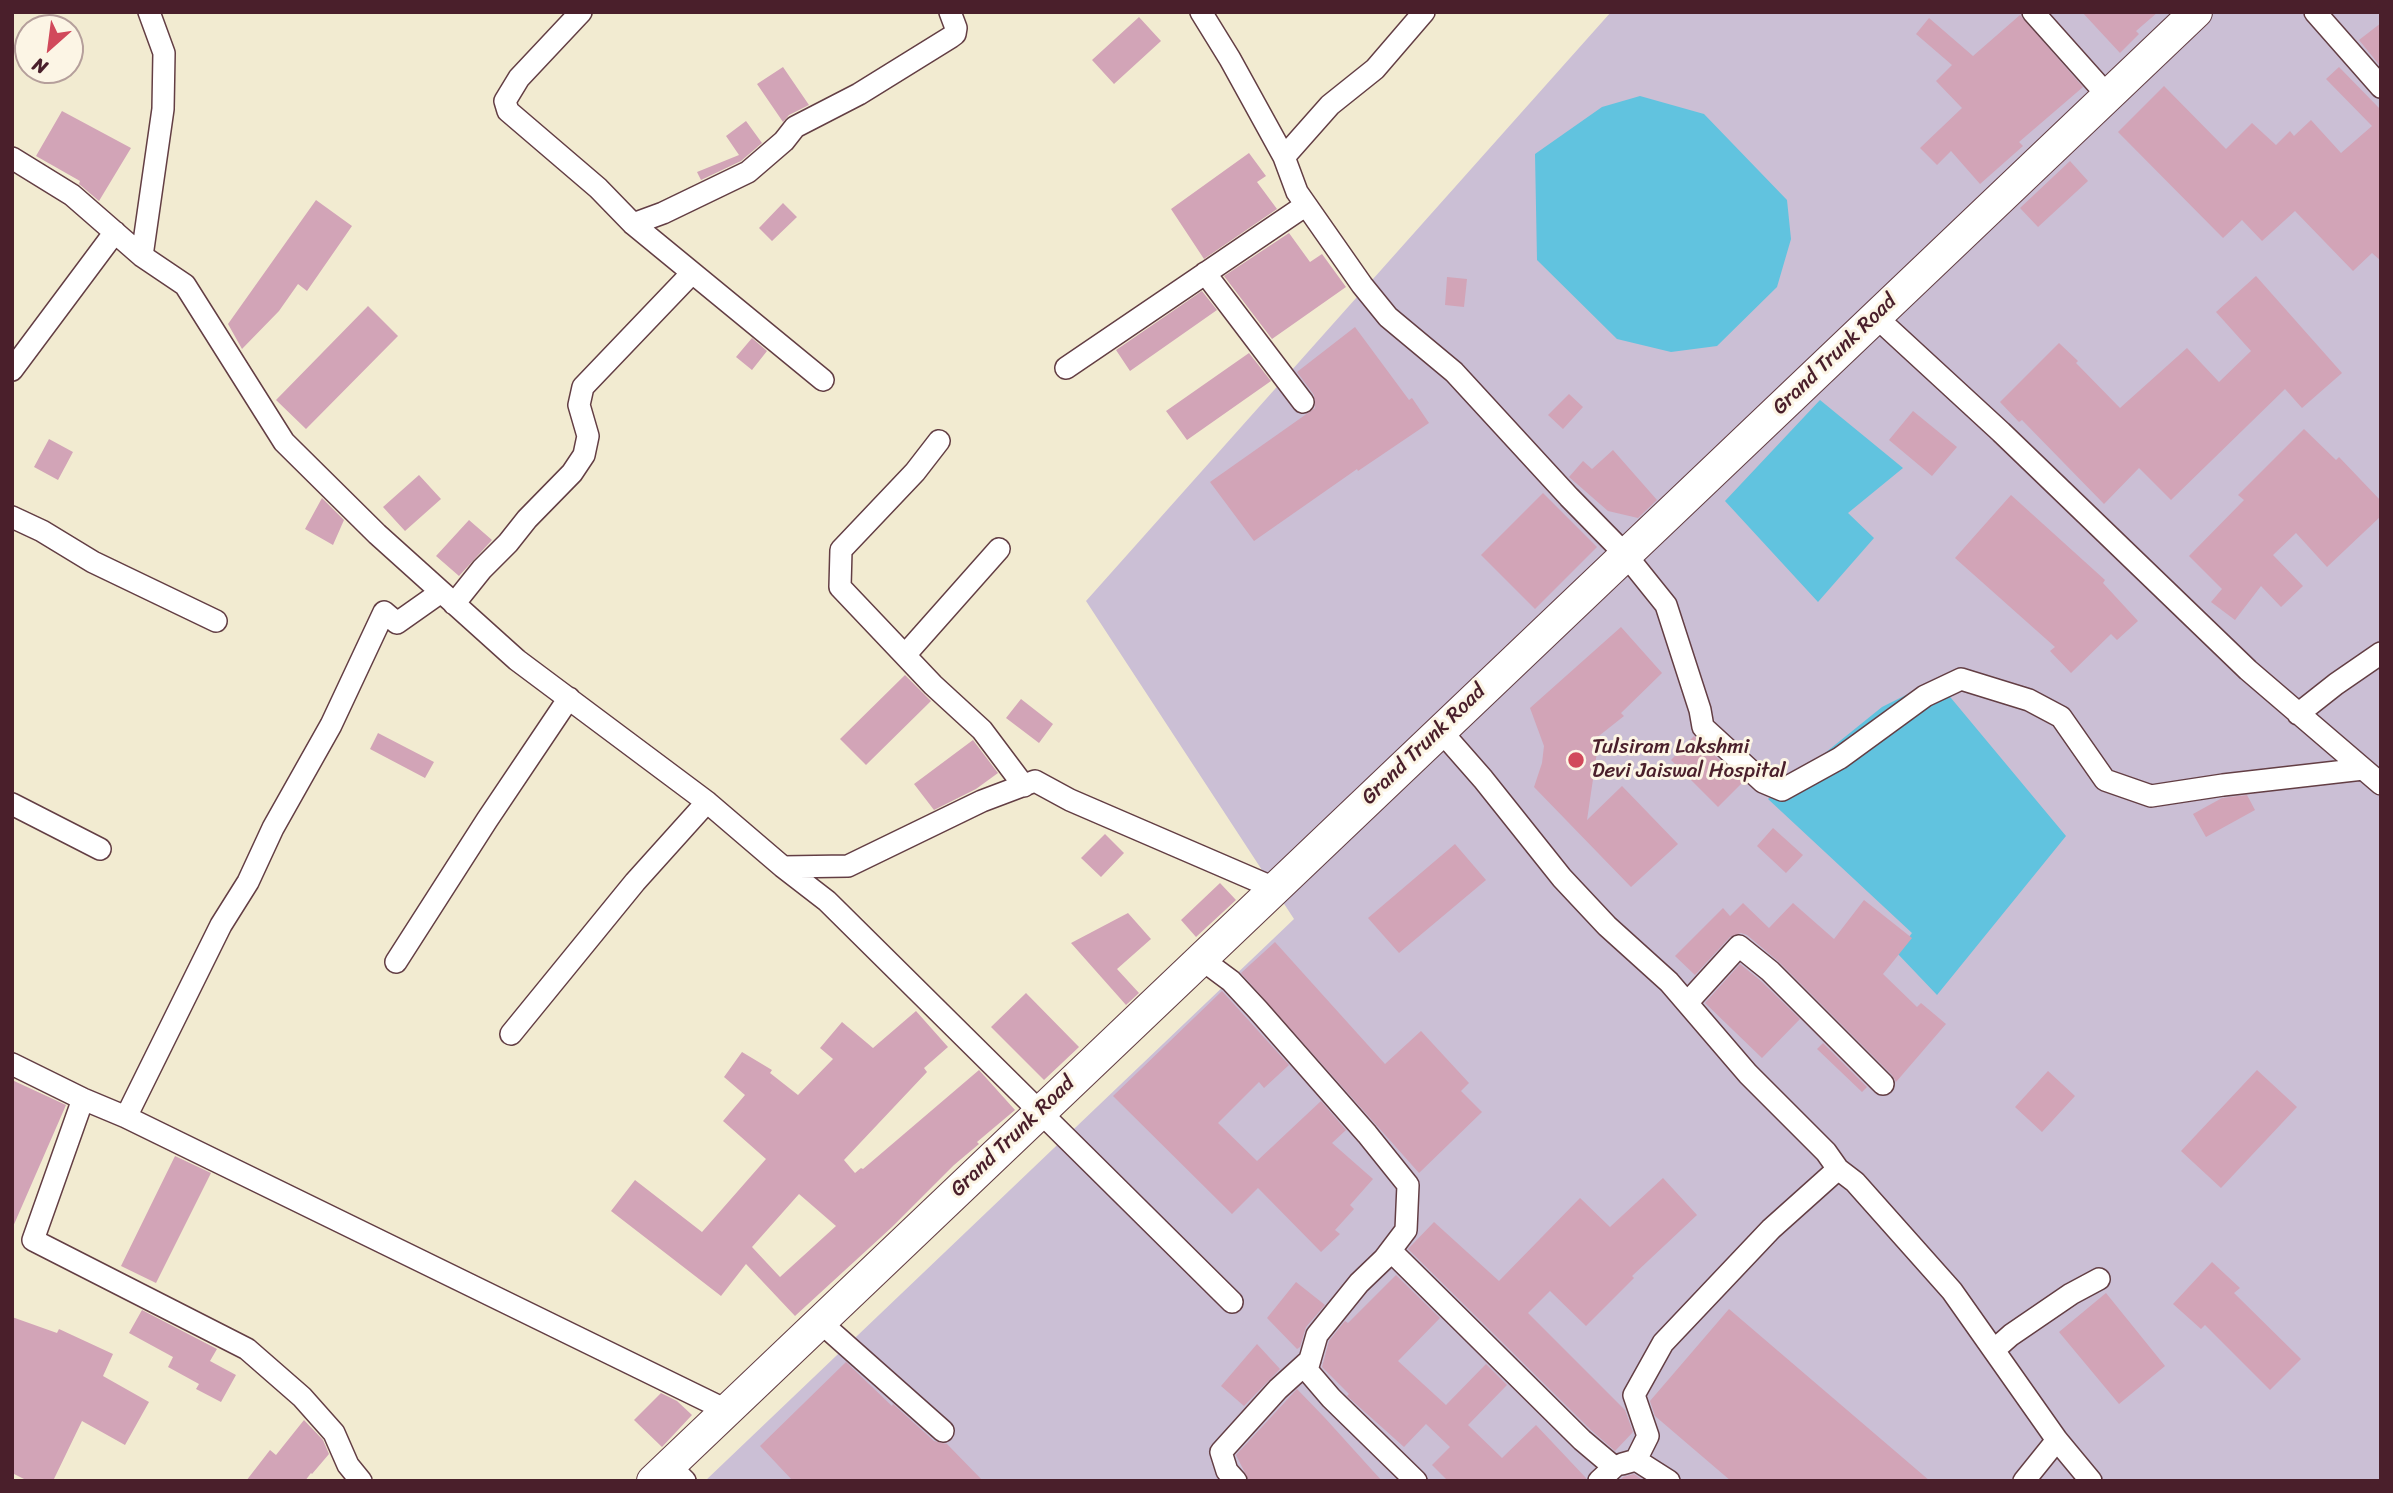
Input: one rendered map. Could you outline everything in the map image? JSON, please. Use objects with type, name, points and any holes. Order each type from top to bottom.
[{"type":"main road","name":"Grand Trunk Road","points":[[669,1475],[726,1410],[2196,12]]},
{"type":"street","points":[[142,256],[163,109],[164,53],[149,12]]},
{"type":"street","points":[[581,12],[519,78],[505,101],[508,111],[598,188],[633,224],[823,380]]},
{"type":"street","points":[[633,224],[663,213],[748,173],[796,127],[859,94],[956,34],[950,12]]},
{"type":"street","points":[[1201,12],[1230,59],[1283,157],[1297,192],[1362,285],[1388,317],[1454,372],[1625,554],[1666,605],[1703,727],[1763,782],[1782,790],[1840,758],[1925,696],[1961,679],[2029,700],[2061,717],[2105,780],[2151,796],[2363,769]]},
{"type":"street","points":[[1283,157],[1330,105],[1375,69],[1424,12]]},
{"type":"street","points":[[2033,12],[2108,96]]},
{"type":"street","points":[[2315,12],[2381,87]]},
{"type":"street","points":[[12,158],[72,195],[142,256],[185,285],[284,442],[377,534],[517,660],[707,802],[827,901],[1231,1302]]},
{"type":"street","points":[[1066,368],[1306,205]]},
{"type":"street","points":[[12,370],[115,232]]},
{"type":"street","points":[[126,1117],[221,925],[248,882],[273,828],[331,725],[384,612],[397,623],[447,598],[508,543],[527,519],[572,473],[584,455],[588,436],[579,405],[583,387],[692,273]]},
{"type":"street","points":[[1205,274],[1303,402]]},
{"type":"street","points":[[1875,316],[2001,432],[2248,670],[2381,784]]},
{"type":"street","points":[[939,442],[915,472],[841,550],[840,587],[933,685],[982,730],[1024,786]]},
{"type":"street","points":[[12,517],[42,531],[93,562],[216,621]]},
{"type":"street","points":[[905,655],[999,549]]},
{"type":"street","points":[[2298,714],[2381,653]]},
{"type":"street","points":[[396,962],[569,698]]},
{"type":"street","points":[[1440,730],[1562,878],[1608,926],[1669,982],[1748,1074],[1826,1153],[1838,1169],[1855,1182],[1952,1291],[2057,1440],[2091,1481]]},
{"type":"street","points":[[783,867],[848,866],[971,806],[1035,781],[1093,810],[1274,888]]},
{"type":"street","points":[[511,1034],[635,882],[707,802]]},
{"type":"street","points":[[12,804],[100,849]]},
{"type":"street","points":[[1687,1003],[1739,946],[1770,971],[1883,1084]]},
{"type":"street","points":[[1200,958],[1231,981],[1258,1010],[1408,1185],[1406,1230],[1391,1251],[1359,1283],[1317,1335],[1307,1370],[1331,1398],[1416,1481]]},
{"type":"street","points":[[12,1064],[726,1410]]},
{"type":"street","points":[[83,1099],[33,1241],[247,1349],[302,1397],[334,1433],[348,1476]]},
{"type":"street","points":[[1391,1251],[1582,1440],[1606,1474],[1636,1460],[1648,1436],[1634,1395],[1663,1343],[1772,1229],[1838,1169]]},
{"type":"street","points":[[1994,1350],[2011,1335],[2071,1294],[2099,1279]]},
{"type":"street","points":[[819,1321],[943,1431]]},
{"type":"street","points":[[1236,1481],[1227,1471],[1221,1452],[1278,1388],[1310,1360]]},
{"type":"street","points":[[2024,1481],[2057,1440]]},
{"type":"street","points":[[1636,1460],[1669,1481]]},
{"type":"shaded area","points":[[1611,12],[2381,12],[2381,1481],[705,1481],[1294,919],[1086,601]]},
{"type":"water","points":[[1640,96],[1704,114],[1787,200],[1791,239],[1777,287],[1717,346],[1671,352],[1617,339],[1537,260],[1535,154],[1602,107]]},
{"type":"water","points":[[1820,400],[1903,468],[1848,513],[1874,538],[1818,602],[1725,501]]},
{"type":"water","points":[[1936,680],[2066,836],[1937,995],[1897,953],[1912,933],[1768,799],[1882,707]]},
{"type":"building","points":[[2082,12],[2158,12],[2136,31],[2139,34],[2120,53]]},
{"type":"building","points":[[2020,15],[2083,87],[2019,142],[2023,146],[1980,184],[1951,151],[1937,165],[1920,148],[1962,108],[1936,81],[1952,65],[1916,34],[1929,18],[1973,56]]},
{"type":"building","points":[[1139,17],[1161,41],[1114,84],[1092,60]]},
{"type":"building","points":[[2381,23],[2381,67],[2359,40]]},
{"type":"building","points":[[783,67],[809,105],[789,115],[783,122],[757,84]]},
{"type":"building","points":[[2339,67],[2381,110],[2381,261],[2372,253],[2353,271],[2295,211],[2262,241],[2242,220],[2223,238],[2118,132],[2164,86],[2226,149],[2252,123],[2276,145],[2290,131],[2294,136],[2311,120],[2341,153],[2372,126],[2326,79]]},
{"type":"building","points":[[62,111],[131,148],[99,201],[79,184],[80,181],[36,156]]},
{"type":"building","points":[[746,121],[762,143],[741,161],[701,180],[697,172],[739,155],[726,136]]},
{"type":"building","points":[[1249,153],[1266,176],[1257,182],[1277,209],[1204,259],[1171,209]]},
{"type":"building","points":[[2070,161],[2088,181],[2038,227],[2020,208]]},
{"type":"building","points":[[316,200],[352,226],[307,291],[298,284],[279,311],[242,349],[228,324]]},
{"type":"building","points":[[783,203],[797,217],[772,241],[759,228]]},
{"type":"building","points":[[1289,233],[1310,262],[1322,254],[1346,287],[1272,339],[1224,276]]},
{"type":"building","points":[[2256,276],[2342,373],[2302,408],[2285,389],[2171,500],[2139,468],[2104,504],[2022,420],[2019,422],[2000,402],[2059,343],[2120,408],[2187,348],[2219,382],[2251,351],[2216,312]]},
{"type":"building","points":[[1447,277],[1467,279],[1464,307],[1445,305]]},
{"type":"building","points":[[1202,291],[1217,310],[1130,371],[1116,350]]},
{"type":"building","points":[[368,306],[398,336],[306,429],[276,400]]},
{"type":"building","points":[[1355,327],[1429,423],[1358,471],[1357,469],[1254,541],[1210,482],[1315,408],[1314,395],[1297,372]]},
{"type":"building","points":[[752,338],[767,351],[752,370],[736,357]]},
{"type":"building","points":[[1249,353],[1271,381],[1187,440],[1166,411]]},
{"type":"building","points":[[1569,394],[1583,407],[1563,429],[1548,415]]},
{"type":"building","points":[[1913,411],[1957,447],[1932,476],[1889,440]]},
{"type":"building","points":[[2304,429],[2336,460],[2339,457],[2381,501],[2381,516],[2327,567],[2296,533],[2273,555],[2303,586],[2281,607],[2261,586],[2235,620],[2211,602],[2222,589],[2189,556],[2244,500],[2238,495]]},
{"type":"building","points":[[49,439],[73,452],[58,480],[34,467]]},
{"type":"building","points":[[1613,450],[1657,500],[1638,518],[1608,511],[1569,477],[1583,461],[1592,469]]},
{"type":"building","points":[[419,475],[441,499],[405,531],[383,507]]},
{"type":"building","points":[[1543,493],[1597,547],[1535,609],[1481,555]]},
{"type":"building","points":[[2011,495],[2105,580],[2103,583],[2138,621],[2117,640],[2111,634],[2071,673],[2050,651],[2055,647],[1955,558]]},
{"type":"building","points":[[322,498],[344,520],[333,545],[305,529]]},
{"type":"building","points":[[469,520],[492,540],[459,576],[436,556]]},
{"type":"building","points":[[1621,627],[1662,673],[1621,713],[1624,716],[1595,739],[1597,752],[1587,820],[1622,786],[1678,844],[1631,887],[1534,787],[1544,746],[1530,708]]},
{"type":"building","points":[[905,675],[931,701],[866,765],[840,739]]},
{"type":"building","points":[[1021,699],[1053,724],[1039,743],[1006,718]]},
{"type":"building","points":[[378,733],[434,762],[425,778],[370,749]]},
{"type":"building","points":[[1694,736],[1743,782],[1718,807],[1671,760]]},
{"type":"building","points":[[973,740],[998,773],[976,789],[934,810],[914,784]]},
{"type":"building","points":[[2247,795],[2255,810],[2206,837],[2193,814],[2222,798]]},
{"type":"building","points":[[1773,828],[1803,855],[1786,873],[1757,846]]},
{"type":"building","points":[[1105,834],[1124,853],[1101,877],[1081,858]]},
{"type":"building","points":[[1455,844],[1486,880],[1399,953],[1368,918]]},
{"type":"building","points":[[1220,883],[1236,900],[1196,937],[1181,920]]},
{"type":"building","points":[[1864,900],[1912,938],[1883,974],[1917,1007],[1921,1003],[1946,1024],[1896,1082],[1779,962],[1747,935],[1741,933],[1730,937],[1695,975],[1675,956],[1723,908],[1730,916],[1743,903],[1769,928],[1793,903],[1834,939]]},
{"type":"building","points":[[1128,913],[1151,939],[1117,969],[1139,993],[1126,1005],[1071,943]]},
{"type":"building","points":[[1275,942],[1385,1064],[1421,1031],[1469,1083],[1461,1091],[1482,1112],[1419,1173],[1241,973]]},
{"type":"building","points":[[1740,964],[1800,1019],[1762,1058],[1705,1003]]},
{"type":"building","points":[[1222,991],[1289,1065],[1264,1088],[1259,1082],[1218,1123],[1257,1161],[1321,1101],[1346,1130],[1332,1143],[1373,1179],[1350,1205],[1354,1209],[1335,1230],[1340,1234],[1321,1252],[1258,1188],[1232,1214],[1113,1096]]},
{"type":"building","points":[[1026,993],[1079,1047],[1044,1080],[991,1027]]},
{"type":"building","points":[[916,1011],[948,1047],[924,1068],[927,1072],[844,1160],[855,1173],[979,1070],[1015,1110],[977,1142],[979,1144],[795,1316],[746,1264],[721,1296],[611,1211],[635,1180],[702,1232],[766,1159],[723,1121],[745,1095],[724,1077],[742,1052],[772,1070],[770,1073],[798,1095],[833,1059],[820,1048],[842,1022],[873,1048]],"holes":[[[799,1194],[836,1226],[780,1277],[752,1247]]]},
{"type":"building","points":[[1823,1043],[1867,1087],[1862,1092],[1817,1049]]},
{"type":"building","points":[[2257,1070],[2297,1107],[2221,1188],[2181,1151]]},
{"type":"building","points":[[2048,1071],[2075,1096],[2042,1132],[2015,1107]]},
{"type":"building","points":[[12,1080],[66,1105],[12,1229]]},
{"type":"building","points":[[175,1156],[211,1173],[156,1283],[121,1266]]},
{"type":"building","points":[[1663,1178],[1697,1215],[1632,1276],[1634,1278],[1586,1326],[1550,1291],[1528,1313],[1625,1410],[1633,1432],[1615,1451],[1408,1249],[1434,1222],[1499,1281],[1580,1198],[1610,1227]]},
{"type":"building","points":[[2212,1262],[2240,1288],[2234,1293],[2301,1359],[2270,1390],[2205,1325],[2201,1329],[2173,1304]]},
{"type":"building","points":[[1396,1275],[1440,1318],[1398,1361],[1446,1405],[1486,1364],[1507,1385],[1468,1425],[1502,1458],[1536,1425],[1586,1481],[1448,1481],[1432,1465],[1450,1447],[1426,1424],[1404,1447],[1347,1396],[1349,1394],[1322,1367],[1329,1341],[1345,1321],[1348,1323]]},
{"type":"building","points":[[1296,1282],[1325,1305],[1306,1327],[1297,1349],[1267,1318]]},
{"type":"building","points":[[2106,1293],[2165,1366],[2119,1404],[2059,1332]]},
{"type":"building","points":[[1729,1309],[1930,1481],[1731,1481],[1655,1416],[1650,1401]]},
{"type":"building","points":[[142,1310],[217,1349],[210,1361],[236,1375],[221,1402],[196,1389],[199,1384],[168,1367],[173,1357],[129,1333]]},
{"type":"building","points":[[12,1317],[57,1333],[59,1329],[113,1354],[103,1376],[149,1402],[125,1445],[82,1421],[53,1481],[28,1481],[12,1473]]},
{"type":"building","points":[[1257,1344],[1280,1369],[1244,1406],[1221,1386]]},
{"type":"building","points":[[846,1362],[934,1441],[947,1444],[983,1481],[793,1481],[760,1446]]},
{"type":"building","points":[[1297,1389],[1382,1481],[1249,1481],[1236,1455]]},
{"type":"building","points":[[661,1393],[677,1401],[692,1415],[662,1447],[634,1420]]},
{"type":"building","points":[[304,1420],[323,1440],[329,1454],[312,1474],[305,1481],[246,1481],[270,1450],[276,1455]]},
{"type":"building","points":[[1634,1474],[1644,1481],[1619,1481],[1623,1477]]},
{"type":"place","name":"Tulsiram Lakshmi Devi Jaiswal Hospital","points":[[1576,760]]}]
